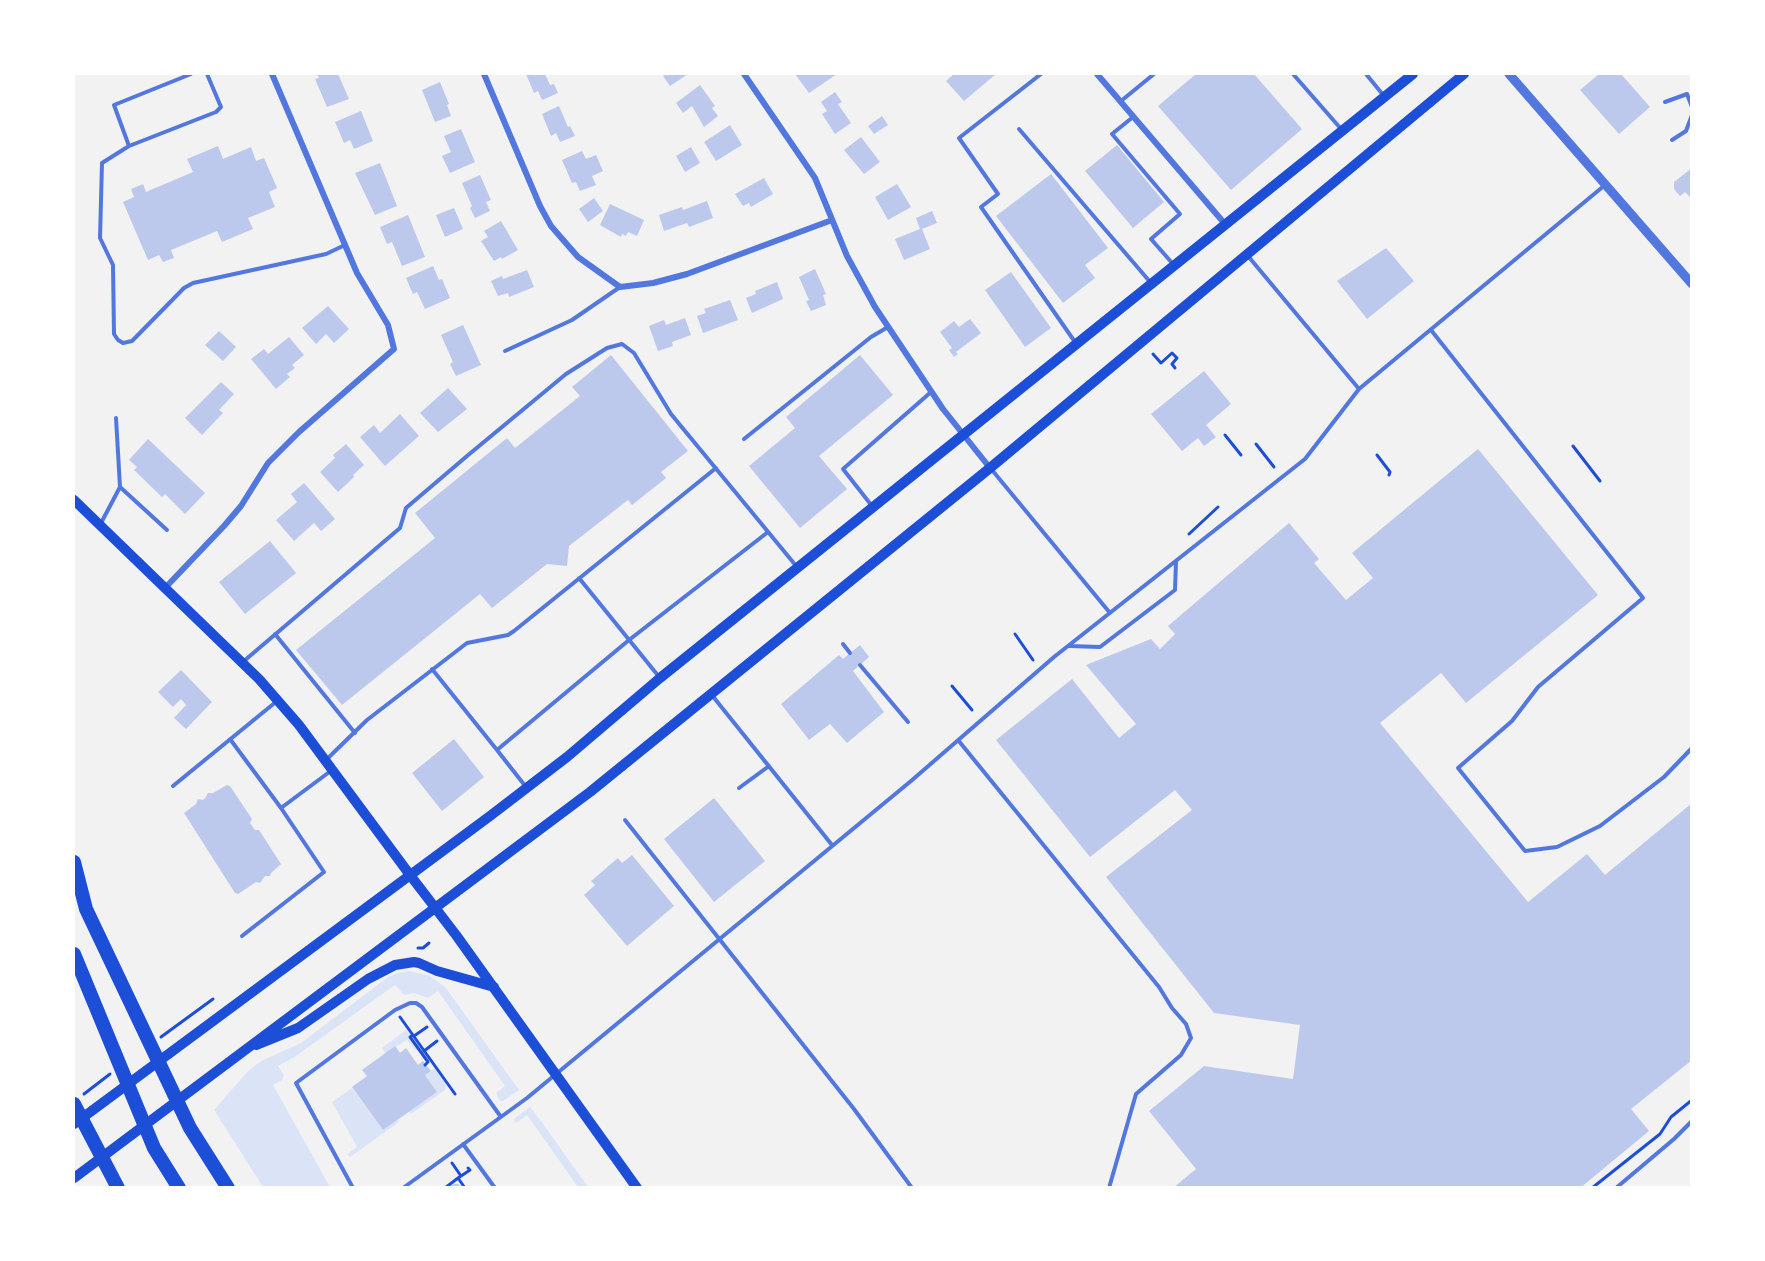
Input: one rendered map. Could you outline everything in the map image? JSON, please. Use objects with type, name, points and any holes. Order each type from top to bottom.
[{"type":"highway","points":[[74,862],[86,909],[190,1128],[228,1188]]},
{"type":"highway","points":[[74,954],[153,1148],[179,1188]]},
{"type":"highway","points":[[74,1104],[118,1188]]},
{"type":"main road","points":[[74,1124],[567,757],[660,678],[1413,74]]},
{"type":"main road","points":[[74,1178],[242,1050],[590,792],[990,468],[1464,74]]},
{"type":"main road","points":[[74,500],[242,662],[278,700],[326,760],[494,987],[637,1188]]},
{"type":"main road","points":[[242,1050],[298,1029],[368,979],[395,965],[420,963],[437,971],[494,987]]},
{"type":"street","points":[[165,588],[230,519],[268,463],[299,432],[394,350],[388,325],[357,273],[272,74]]},
{"type":"street","points":[[484,74],[540,206],[551,226],[578,257],[620,287],[653,283],[687,274],[832,220]]},
{"type":"street","points":[[744,74],[815,178],[847,256],[888,327],[931,392],[990,468]]},
{"type":"street","points":[[1097,74],[1225,224]]},
{"type":"street","points":[[1509,74],[1692,284]]},
{"type":"lane","points":[[129,146],[114,105],[191,74]]},
{"type":"lane","points":[[207,74],[221,107],[216,112],[129,146],[102,163],[100,238],[113,264],[114,334],[118,340],[123,343],[132,341],[184,288],[193,283],[326,254],[345,245]]},
{"type":"lane","points":[[1041,74],[959,138],[998,194],[981,207],[1076,344]]},
{"type":"lane","points":[[1120,101],[1154,74]]},
{"type":"lane","points":[[1293,74],[1342,130]]},
{"type":"lane","points":[[1366,74],[1384,97]]},
{"type":"lane","points":[[1665,102],[1687,94],[1692,107]]},
{"type":"lane","points":[[1672,141],[1686,131],[1692,115]]},
{"type":"lane","points":[[1133,117],[1113,134],[1180,214],[1151,239],[1175,266]]},
{"type":"lane","points":[[1019,129],[1152,284]]},
{"type":"lane","points":[[403,1188],[556,1074],[1069,646],[1305,459],[1359,389],[1605,184]]},
{"type":"lane","points":[[1246,254],[1359,389]]},
{"type":"lane","points":[[505,351],[572,320],[620,287]]},
{"type":"lane","points":[[744,439],[871,337],[888,327]]},
{"type":"lane","points":[[1431,330],[1643,598],[1538,687],[1512,721],[1458,768],[1525,851],[1557,847],[1600,826],[1664,777],[1692,748]]},
{"type":"lane","points":[[242,662],[400,528],[406,508],[566,374],[607,348],[622,344],[634,353],[671,414],[798,568]]},
{"type":"lane","points":[[873,507],[843,469],[931,392]]},
{"type":"lane","points":[[98,524],[120,488],[116,418]]},
{"type":"lane","points":[[326,760],[367,720],[432,669],[467,643],[508,635],[716,468]]},
{"type":"lane","points":[[990,468],[1110,613]]},
{"type":"lane","points":[[120,488],[167,530]]},
{"type":"lane","points":[[497,750],[629,640],[768,532]]},
{"type":"lane","points":[[1069,646],[1100,647],[1175,590],[1176,561]]},
{"type":"lane","points":[[579,578],[660,678]]},
{"type":"lane","points":[[275,634],[355,733]]},
{"type":"lane","points":[[843,644],[850,653]]},
{"type":"lane","points":[[860,665],[908,722]]},
{"type":"lane","points":[[432,669],[527,788]]},
{"type":"lane","points":[[711,694],[832,845]]},
{"type":"lane","points":[[173,786],[278,700]]},
{"type":"lane","points":[[230,739],[281,808],[324,872],[242,936]]},
{"type":"lane","points":[[958,740],[1159,987],[1172,1008],[1186,1024],[1191,1038],[1181,1055],[1136,1094],[1109,1188]]},
{"type":"lane","points":[[739,788],[769,766]]},
{"type":"lane","points":[[281,808],[332,770]]},
{"type":"lane","points":[[626,820],[854,1109],[912,1188]]},
{"type":"lane","points":[[353,1188],[296,1083],[395,1010],[416,1002],[501,1117]]},
{"type":"lane","points":[[1616,1188],[1692,1121]]},
{"type":"lane","points":[[464,1143],[495,1188]]},
{"type":"path","points":[[1153,354],[1161,363],[1172,353],[1177,358],[1172,363],[1176,368]]},
{"type":"path","points":[[1225,435],[1241,455]]},
{"type":"path","points":[[1256,444],[1274,467]]},
{"type":"path","points":[[1573,446],[1600,482]]},
{"type":"path","points":[[1377,455],[1390,472],[1389,475]]},
{"type":"path","points":[[1189,534],[1218,507]]},
{"type":"path","points":[[1015,634],[1033,660]]},
{"type":"path","points":[[952,686],[972,710]]},
{"type":"path","points":[[414,948],[423,948],[429,943]]},
{"type":"path","points":[[401,1019],[455,1094]]},
{"type":"path","points":[[432,1022],[410,1037],[427,1064],[431,1066],[434,1064]]},
{"type":"path","points":[[424,1051],[443,1037]]},
{"type":"path","points":[[1592,1188],[1660,1134],[1671,1117],[1692,1101]]},
{"type":"path","points":[[446,1156],[465,1188]]},
{"type":"path","points":[[445,1188],[470,1170],[465,1164]]},
{"type":"shaded area","points":[[409,971],[430,976],[446,988],[519,1090],[500,1101],[496,1093],[505,1086],[438,991],[428,998],[414,993],[404,995],[395,985],[293,1058],[278,1066],[284,1075],[282,1080],[273,1085],[330,1187],[263,1187],[214,1110],[248,1071],[261,1061],[301,1043],[388,977]]},
{"type":"shaded area","points":[[406,1030],[410,1035],[408,1038],[417,1050],[407,1040],[385,1053],[382,1048]]},
{"type":"shaded area","points":[[435,1068],[446,1084],[445,1090],[411,1114],[409,1111],[437,1092],[425,1075]]},
{"type":"shaded area","points":[[352,1088],[383,1130],[397,1120],[399,1122],[350,1157],[347,1154],[357,1147],[332,1102]]},
{"type":"shaded area","points":[[530,1107],[588,1187],[578,1187],[527,1115],[516,1123],[514,1121]]},
{"type":"building","points":[[317,74],[338,74],[349,99],[327,107],[315,79],[319,78]]},
{"type":"building","points":[[526,74],[545,74],[550,85],[554,84],[558,93],[542,100],[538,91],[534,93]]},
{"type":"building","points":[[688,74],[670,86],[663,76]]},
{"type":"building","points":[[795,74],[837,74],[809,93]]},
{"type":"building","points":[[954,74],[996,74],[964,101],[946,81]]},
{"type":"building","points":[[1196,74],[1254,74],[1302,129],[1231,190],[1158,106]]},
{"type":"building","points":[[1599,74],[1621,74],[1650,107],[1619,134],[1580,90]]},
{"type":"building","points":[[440,82],[451,116],[435,122],[422,90]]},
{"type":"building","points":[[700,85],[715,106],[712,108],[718,116],[704,127],[692,106],[683,113],[676,103]]},
{"type":"building","points":[[835,92],[842,102],[838,104],[851,123],[835,134],[822,114],[827,111],[821,102]]},
{"type":"building","points":[[559,106],[568,127],[570,126],[575,136],[560,142],[556,133],[551,136],[542,114]]},
{"type":"building","points":[[361,111],[373,141],[354,149],[350,140],[344,143],[335,122]]},
{"type":"building","points":[[882,116],[888,125],[874,134],[868,126]]},
{"type":"building","points":[[730,125],[742,145],[716,161],[704,142]]},
{"type":"building","points":[[461,129],[475,162],[450,173],[442,156],[451,152],[444,136]]},
{"type":"building","points":[[861,137],[880,162],[864,174],[844,150]]},
{"type":"building","points":[[1117,145],[1164,202],[1133,228],[1085,171]]},
{"type":"building","points":[[218,146],[223,159],[251,147],[256,161],[264,158],[277,188],[269,192],[275,207],[248,218],[253,229],[222,242],[217,231],[171,250],[174,258],[163,262],[159,255],[148,260],[123,202],[134,197],[131,189],[143,184],[146,192],[193,172],[187,159]]},
{"type":"building","points":[[691,147],[700,163],[685,172],[676,156]]},
{"type":"building","points":[[582,151],[586,159],[596,155],[603,171],[592,176],[596,185],[580,191],[576,182],[572,183],[562,160]]},
{"type":"building","points":[[380,163],[397,206],[375,215],[355,173]]},
{"type":"building","points":[[1692,168],[1692,199],[1685,192],[1680,196],[1674,189],[1674,182]]},
{"type":"building","points":[[1051,174],[1108,248],[1085,265],[1095,278],[1063,303],[996,216]]},
{"type":"building","points":[[480,175],[491,200],[486,202],[490,211],[475,218],[462,183]]},
{"type":"building","points":[[764,178],[773,194],[751,207],[749,203],[743,206],[735,194]]},
{"type":"building","points":[[897,184],[911,207],[888,220],[875,197]]},
{"type":"building","points":[[594,198],[603,211],[588,222],[579,209]]},
{"type":"building","points":[[707,201],[713,218],[689,227],[687,223],[664,231],[659,215],[682,207],[683,210]]},
{"type":"building","points":[[610,204],[644,220],[637,236],[628,232],[626,236],[622,234],[621,237],[600,225]]},
{"type":"building","points":[[454,208],[463,229],[445,237],[436,215]]},
{"type":"building","points":[[932,211],[937,223],[922,229],[930,249],[904,260],[895,239],[920,229],[916,218]]},
{"type":"building","points":[[408,215],[425,257],[402,266],[392,242],[387,244],[380,227]]},
{"type":"building","points":[[501,221],[518,250],[494,261],[481,241],[488,237],[484,231]]},
{"type":"building","points":[[1386,248],[1414,281],[1367,319],[1337,281]]},
{"type":"building","points":[[433,266],[439,280],[442,279],[450,298],[425,309],[417,292],[413,294],[406,278]]},
{"type":"building","points":[[815,269],[826,294],[823,295],[826,305],[811,311],[799,277]]},
{"type":"building","points":[[527,270],[534,287],[509,297],[508,293],[498,296],[491,281]]},
{"type":"building","points":[[1011,272],[1051,328],[1025,347],[985,290]]},
{"type":"building","points":[[777,282],[783,299],[752,313],[746,298],[756,294],[755,291]]},
{"type":"building","points":[[730,300],[738,320],[703,333],[697,316],[706,313],[704,309]]},
{"type":"building","points":[[328,306],[349,329],[334,343],[326,334],[316,344],[302,328]]},
{"type":"building","points":[[685,318],[691,335],[672,342],[673,346],[658,351],[649,326],[664,320],[666,325]]},
{"type":"building","points":[[970,319],[981,333],[956,352],[958,354],[954,357],[949,350],[952,348],[940,332],[954,321],[959,327]]},
{"type":"building","points":[[463,325],[481,365],[456,376],[450,364],[453,362],[441,335]]},
{"type":"building","points":[[219,331],[236,347],[223,361],[205,345]]},
{"type":"building","points":[[289,337],[304,355],[292,365],[295,368],[287,374],[290,377],[276,389],[251,359],[264,349],[268,354]]},
{"type":"building","points":[[611,355],[688,451],[661,472],[666,478],[632,505],[628,500],[569,546],[567,566],[547,564],[492,608],[480,594],[342,705],[296,650],[435,538],[415,513],[507,438],[515,448],[580,396],[572,387]]},
{"type":"building","points":[[860,355],[893,395],[819,456],[847,489],[800,528],[749,466],[795,428],[786,417]]},
{"type":"building","points":[[1204,371],[1231,404],[1206,425],[1216,437],[1204,446],[1198,438],[1182,451],[1151,414]]},
{"type":"building","points":[[221,382],[234,394],[219,410],[223,413],[202,435],[185,418]]},
{"type":"building","points":[[448,388],[467,409],[438,432],[420,413]]},
{"type":"building","points":[[400,414],[419,436],[385,466],[360,437],[374,425],[380,433]]},
{"type":"building","points":[[148,439],[205,493],[185,514],[165,494],[162,497],[134,470],[137,467],[129,460]]},
{"type":"building","points":[[346,444],[364,465],[338,492],[320,472],[335,458],[333,455]]},
{"type":"building","points":[[1478,449],[1598,595],[1466,703],[1441,673],[1380,723],[1528,902],[1587,854],[1605,875],[1692,803],[1692,1060],[1631,1109],[1649,1131],[1580,1188],[1173,1188],[1196,1169],[1149,1111],[1204,1066],[1293,1079],[1300,1025],[1214,1013],[1106,877],[1192,810],[1175,790],[1090,857],[996,740],[1072,679],[1119,738],[1136,724],[1086,665],[1151,639],[1160,649],[1175,634],[1168,626],[1289,523],[1319,559],[1314,563],[1346,600],[1373,578],[1352,553]]},
{"type":"building","points":[[304,483],[335,519],[321,531],[314,523],[294,541],[276,520],[297,502],[291,494]]},
{"type":"building","points":[[270,541],[296,573],[245,614],[219,582]]},
{"type":"building","points":[[860,645],[869,657],[853,671],[884,712],[847,743],[830,724],[809,740],[781,704],[839,655],[843,659]]},
{"type":"building","points":[[181,670],[212,702],[186,729],[174,718],[186,705],[181,699],[173,707],[158,692]]},
{"type":"building","points":[[454,739],[484,777],[442,811],[412,773]]},
{"type":"building","points":[[227,785],[230,786],[252,819],[250,823],[255,830],[259,830],[281,864],[270,876],[265,876],[260,883],[256,882],[238,894],[235,893],[184,813],[196,804],[198,799],[203,800],[208,793],[213,793]]},
{"type":"building","points":[[714,798],[765,861],[714,902],[664,839]]},
{"type":"building","points":[[632,855],[674,906],[627,946],[584,895],[595,885],[591,881],[618,858],[622,863]]},
{"type":"building","points":[[395,1046],[400,1053],[406,1048],[418,1065],[423,1061],[431,1071],[425,1075],[437,1092],[383,1130],[352,1087],[367,1076],[362,1070]]},
{"type":"building","points":[[458,1184],[463,1188],[448,1188]]}]
